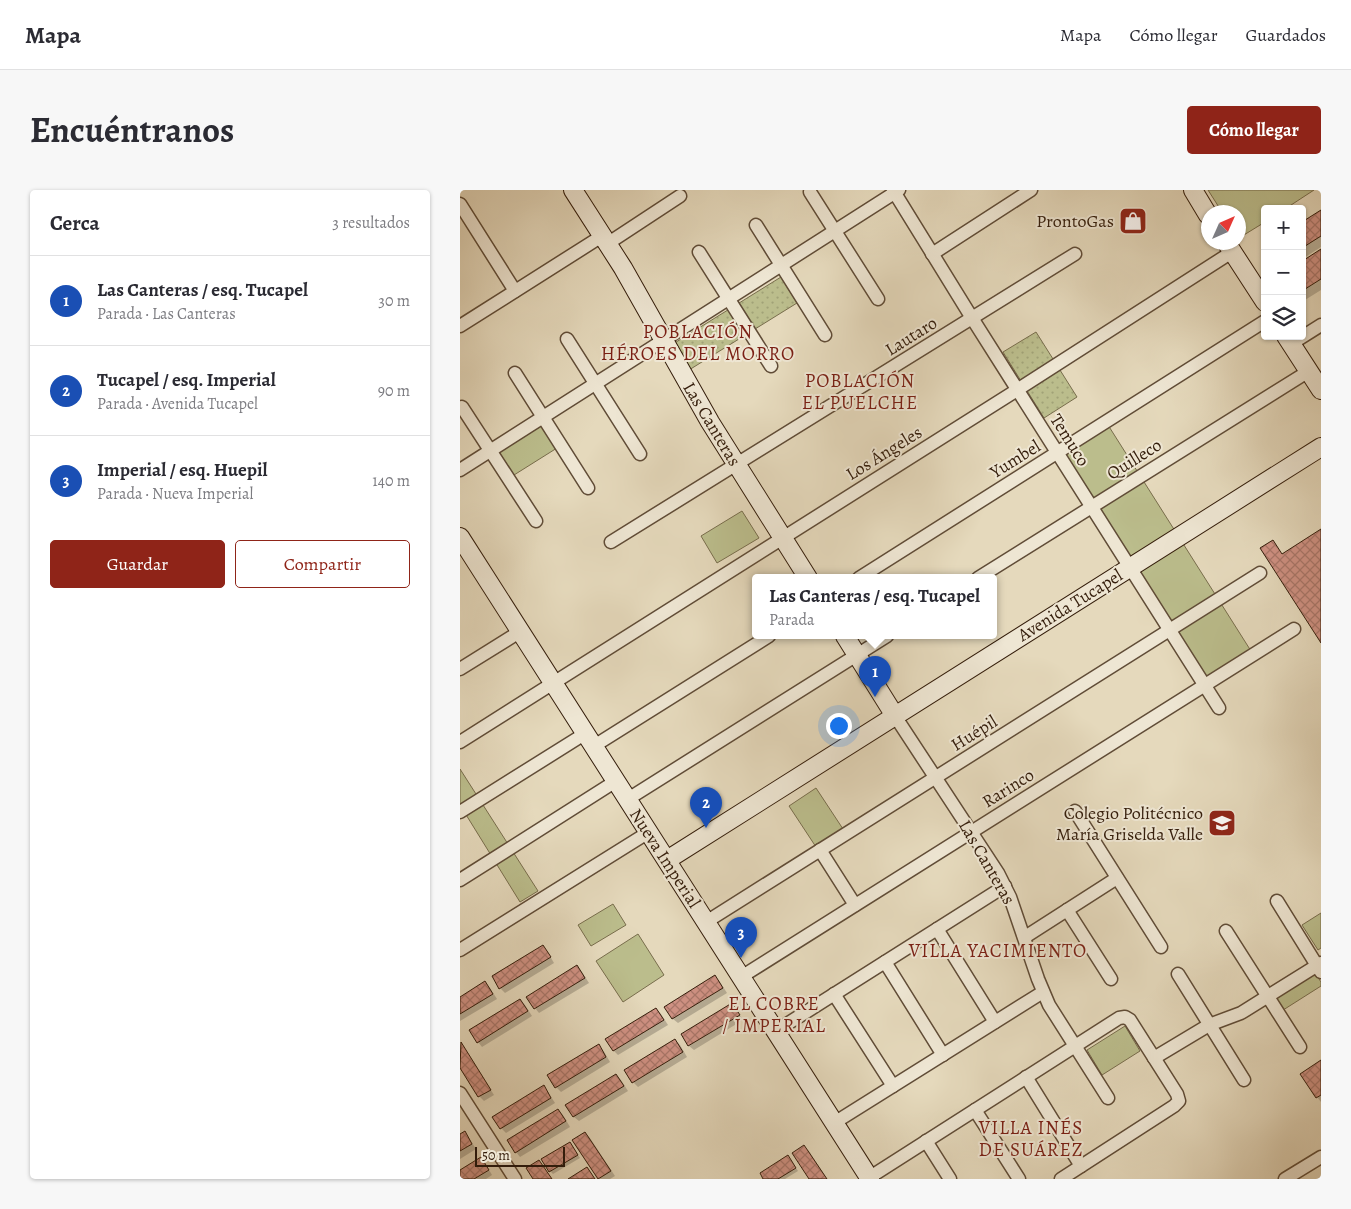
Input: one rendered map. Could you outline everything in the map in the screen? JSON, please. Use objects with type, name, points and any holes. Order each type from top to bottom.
[{"type":"street","name":"Las Canteras","points":[[573,190],[640,297],[698,402],[805,574]]},
{"type":"street","points":[[932,254],[1030,190]]},
{"type":"street","points":[[1192,190],[1202,205]]},
{"type":"street","points":[[460,470],[896,191]]},
{"type":"street","name":"Temuco","points":[[896,191],[932,254],[1219,708]]},
{"type":"street","points":[[810,192],[878,299]]},
{"type":"street","points":[[460,326],[515,291],[680,196]]},
{"type":"street","points":[[460,204],[515,291]]},
{"type":"street","points":[[756,225],[825,335]]},
{"type":"street","name":"Los Ángeles","points":[[460,742],[782,537],[1018,390],[1225,250]]},
{"type":"street","points":[[1231,250],[1261,296]]},
{"type":"street","points":[[700,252],[771,366]]},
{"type":"street","name":"Lautaro","points":[[611,542],[1075,254]]},
{"type":"street","name":"Yumbel","points":[[866,574],[1261,324]]},
{"type":"street","points":[[1306,332],[1321,325]]},
{"type":"street","points":[[568,339],[640,454]]},
{"type":"street","points":[[1289,340],[1321,390]]},
{"type":"street","name":"Quilleco","points":[[984,574],[1309,371]]},
{"type":"street","points":[[515,373],[588,488]]},
{"type":"street","points":[[462,407],[536,521]]},
{"type":"street","name":"Avenida Tucapel","points":[[667,860],[1321,447]]},
{"type":"street","name":"Nueva Imperial","points":[[460,537],[776,1031],[868,1179]]},
{"type":"street","name":"Huépil","points":[[706,922],[1260,573]]},
{"type":"street","name":"Rarinco","points":[[741,977],[1294,629]]},
{"type":"street","points":[[461,665],[521,631]]},
{"type":"street","points":[[460,812],[590,740],[764,639]]},
{"type":"street","name":"Las Canteras","points":[[847,639],[1005,886],[1049,1005],[1108,1098]]},
{"type":"street","points":[[628,799],[882,639]]},
{"type":"street","points":[[460,880],[616,781]]},
{"type":"street","points":[[1076,811],[1161,947]]},
{"type":"street","points":[[460,950],[649,832]]},
{"type":"street","points":[[820,850],[855,905]]},
{"type":"street","points":[[1025,937],[1118,878]]},
{"type":"street","points":[[776,1031],[1005,886]]},
{"type":"street","points":[[1154,1058],[1210,1025],[1241,1013],[1320,967],[1277,901]]},
{"type":"street","points":[[1067,910],[1111,979]]},
{"type":"street","points":[[937,929],[995,1022]]},
{"type":"street","points":[[1226,931],[1300,1047]]},
{"type":"street","points":[[885,962],[943,1055]]},
{"type":"street","points":[[1178,974],[1244,1080]]},
{"type":"street","points":[[834,1123],[1043,992]]},
{"type":"street","points":[[834,994],[893,1086]]},
{"type":"street","points":[[868,1179],[1119,1018],[1125,1017],[1130,1020],[1177,1094],[1179,1101],[1060,1179]]},
{"type":"street","points":[[1026,1077],[1081,1166]]},
{"type":"street","points":[[460,1093],[515,1179]]},
{"type":"street","points":[[975,1110],[1019,1179]]},
{"type":"street","points":[[926,1141],[950,1179]]},
{"type":"street","points":[[1285,1179],[1321,1157]]},
{"type":"green space","points":[[1208,190],[1314,190],[1291,205],[1261,205],[1261,224],[1246,234],[1246,205],[1218,205]]},
{"type":"green space","points":[[781,277],[797,303],[689,370],[673,344]]},
{"type":"green space","points":[[1036,332],[1077,397],[1044,418],[1003,352]]},
{"type":"green space","points":[[543,425],[557,448],[514,475],[499,452]]},
{"type":"green space","points":[[1108,425],[1251,651],[1207,678],[1061,455]]},
{"type":"green space","points":[[742,511],[759,538],[717,563],[701,536]]},
{"type":"green space","points":[[460,769],[538,891],[520,902],[460,805]]},
{"type":"green space","points":[[816,788],[843,829],[816,847],[789,806]]},
{"type":"green space","points":[[613,904],[626,925],[591,946],[578,925]]},
{"type":"green space","points":[[1321,913],[1321,948],[1318,950],[1302,925]]},
{"type":"green space","points":[[638,934],[664,975],[623,1002],[596,961]]},
{"type":"green space","points":[[1315,973],[1321,982],[1321,986],[1280,1012],[1273,1000]]},
{"type":"green space","points":[[1125,1026],[1140,1051],[1102,1075],[1087,1050]]},
{"type":"building","points":[[1321,210],[1321,236],[1306,245],[1306,219]]},
{"type":"building","points":[[1321,249],[1321,279],[1306,288],[1306,259]]},
{"type":"building","points":[[1321,529],[1321,643],[1260,548],[1273,540],[1282,554]]},
{"type":"building","points":[[543,945],[551,957],[499,989],[492,976]]},
{"type":"building","points":[[577,965],[585,978],[534,1009],[526,997]]},
{"type":"building","points":[[715,975],[723,988],[672,1019],[664,1007]]},
{"type":"building","points":[[485,981],[493,994],[460,1014],[460,997]]},
{"type":"building","points":[[520,999],[528,1011],[477,1043],[469,1030]]},
{"type":"building","points":[[732,1003],[740,1015],[688,1046],[681,1034]]},
{"type":"building","points":[[656,1008],[664,1020],[613,1051],[605,1039]]},
{"type":"building","points":[[675,1039],[683,1052],[632,1083],[624,1070]]},
{"type":"building","points":[[461,1042],[491,1090],[478,1097],[460,1068]]},
{"type":"building","points":[[599,1044],[606,1057],[555,1088],[547,1075]]},
{"type":"building","points":[[1321,1060],[1321,1095],[1316,1098],[1300,1074]]},
{"type":"building","points":[[616,1074],[624,1086],[573,1117],[565,1105]]},
{"type":"building","points":[[544,1085],[551,1098],[500,1129],[492,1117]]},
{"type":"building","points":[[558,1109],[566,1121],[515,1153],[507,1140]]},
{"type":"building","points":[[465,1131],[472,1144],[460,1151],[460,1134]]},
{"type":"building","points":[[585,1132],[611,1171],[598,1179],[572,1140]]},
{"type":"building","points":[[570,1142],[578,1155],[549,1172],[541,1159]]},
{"type":"building","points":[[804,1145],[827,1179],[809,1179],[792,1153]]},
{"type":"building","points":[[788,1155],[796,1168],[778,1179],[763,1179],[760,1173]]},
{"type":"building","points":[[481,1157],[489,1170],[474,1179],[460,1179],[460,1170]]},
{"type":"building","points":[[539,1160],[552,1179],[533,1179],[526,1168]]},
{"type":"building","points":[[587,1167],[595,1179],[568,1179]]},
{"type":"place","name":"ProntoGas","points":[[1133,221]]},
{"type":"place","name":"Las Canteras / esq. Tucapel","points":[[875,697]]},
{"type":"place","name":"Colegio Politécnico María Griselda Valle","points":[[1222,823]]},
{"type":"place","name":"Tucapel / esq. Imperial","points":[[706,828]]},
{"type":"place","name":"Imperial / esq. Huepil","points":[[741,958]]},
{"type":"district","name":"POBLACIÓN HÉROES DEL MORRO","points":[[698,343]]},
{"type":"district","name":"POBLACIÓN EL PUELCHE","points":[[860,392]]},
{"type":"district","name":"VILLA YACIMIENTO","points":[[998,951]]},
{"type":"district","name":"EL COBRE / IMPERIAL","points":[[774,1015]]},
{"type":"district","name":"VILLA INÉS DE SUÁREZ","points":[[1031,1139]]}]
